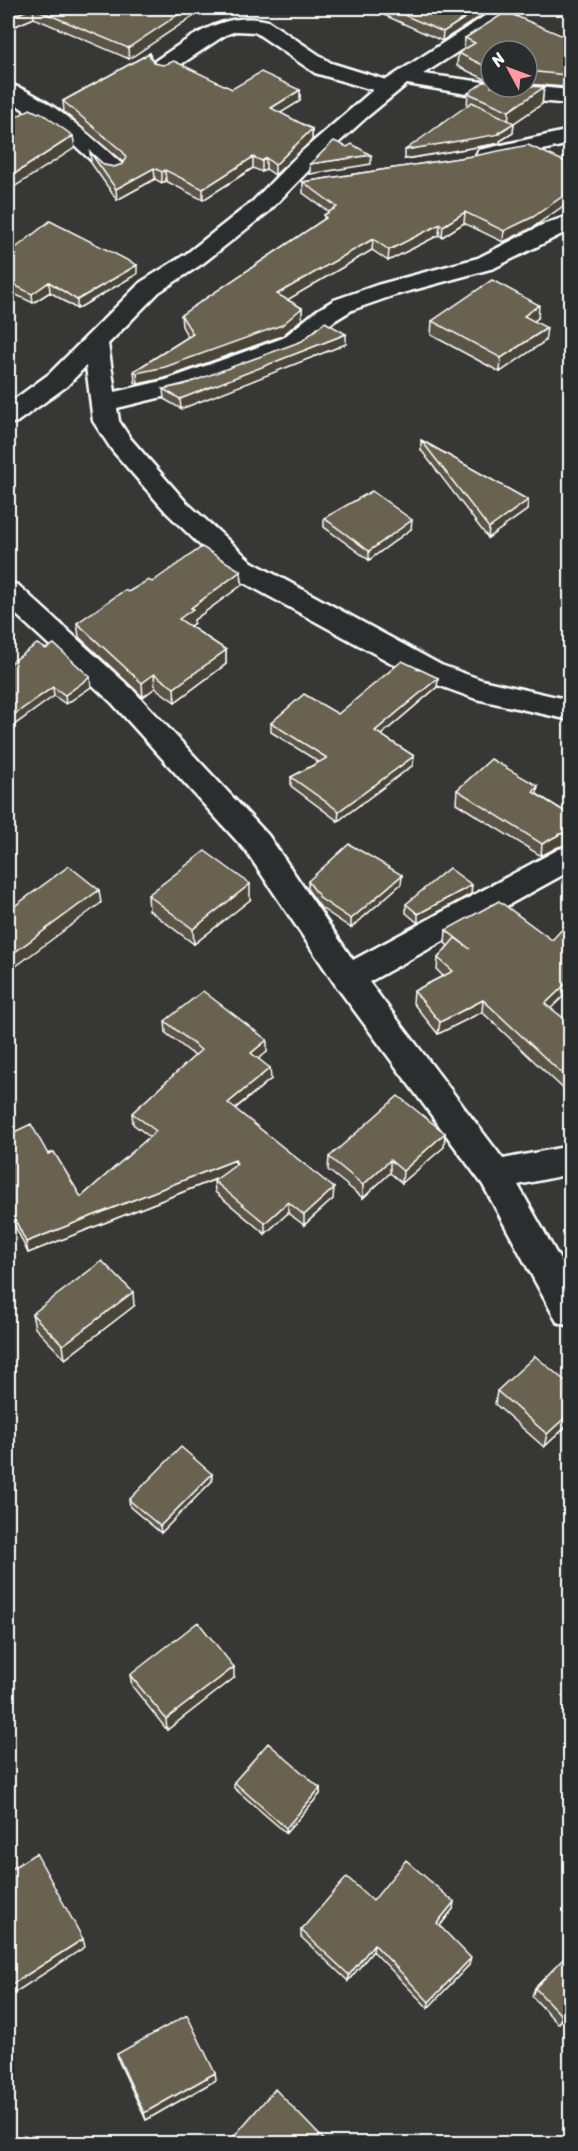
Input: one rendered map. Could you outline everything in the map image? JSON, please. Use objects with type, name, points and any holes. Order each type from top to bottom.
[{"type":"street","points":[[8,416],[58,380],[150,287],[204,251],[260,207],[307,159],[396,82],[511,8]]},
{"type":"street","points":[[163,66],[217,30],[236,26],[260,26],[323,68],[396,82],[570,97]]},
{"type":"street","points":[[8,91],[23,98],[79,137],[114,169]]},
{"type":"street","points":[[466,159],[570,137]]},
{"type":"street","points":[[280,187],[315,182]]},
{"type":"street","points":[[104,403],[174,386],[292,343],[325,316],[343,305],[386,290],[486,263],[570,222]]},
{"type":"street","points":[[96,344],[106,421],[121,444],[176,507],[242,569],[431,672],[476,689],[570,710]]},
{"type":"street","points":[[8,592],[122,696],[257,843],[348,978],[495,1175],[570,1311]]},
{"type":"street","points":[[348,978],[570,857]]},
{"type":"street","points":[[495,1175],[570,1160]]},
{"type":"building","points":[[8,8],[32,8],[8,18]]},
{"type":"building","points":[[33,8],[188,8],[128,48]]},
{"type":"building","points":[[388,8],[480,8],[443,32]]},
{"type":"building","points":[[506,12],[563,36],[570,31],[570,72],[567,75],[539,72],[539,39],[479,39],[479,63],[458,53],[475,43],[465,38]]},
{"type":"building","points":[[150,53],[154,63],[163,65],[174,61],[232,89],[261,72],[300,90],[271,108],[312,129],[275,165],[266,158],[262,161],[253,157],[203,189],[165,170],[162,172],[154,168],[116,189],[90,152],[104,165],[114,167],[123,164],[126,157],[123,152],[63,101]]},
{"type":"building","points":[[479,85],[479,98],[468,93]]},
{"type":"building","points":[[482,99],[526,99],[509,111]]},
{"type":"building","points":[[472,102],[514,123],[498,133],[500,134],[405,150]]},
{"type":"building","points":[[30,109],[40,112],[73,136],[8,178],[8,120]]},
{"type":"building","points":[[334,141],[347,147],[352,144],[371,155],[310,164]]},
{"type":"building","points":[[528,145],[570,164],[570,191],[533,217],[504,231],[465,212],[443,226],[440,224],[389,250],[373,239],[277,294],[302,308],[282,325],[165,367],[137,373],[134,371],[193,334],[181,315],[326,218],[324,215],[337,207],[303,182],[479,155]]},
{"type":"building","points":[[50,221],[137,265],[77,300],[49,282],[32,294],[8,282],[8,254]]},
{"type":"building","points":[[492,280],[539,305],[524,316],[547,328],[501,358],[432,321]]},
{"type":"building","points":[[325,322],[346,334],[180,399],[163,389],[183,385],[302,341]]},
{"type":"building","points":[[421,440],[528,500],[489,528]]},
{"type":"building","points":[[372,491],[412,520],[369,551],[324,518]]},
{"type":"building","points":[[202,547],[241,571],[179,619],[226,650],[174,688],[154,674],[142,683],[77,623],[125,590],[128,592],[148,580],[152,582]]},
{"type":"building","points":[[37,644],[46,649],[54,644],[90,677],[65,695],[53,687],[12,716],[8,712],[8,665]]},
{"type":"building","points":[[402,661],[438,678],[375,731],[414,756],[339,811],[291,777],[327,758],[271,723],[304,694],[338,714]]},
{"type":"building","points":[[491,759],[538,786],[533,792],[570,815],[570,832],[560,834],[542,844],[457,790]]},
{"type":"building","points":[[349,844],[402,875],[351,919],[321,899],[308,881]]},
{"type":"building","points":[[205,851],[250,884],[193,929],[148,895]]},
{"type":"building","points":[[69,866],[99,890],[8,957],[8,911]]},
{"type":"building","points":[[449,868],[472,885],[418,914],[406,904]]},
{"type":"building","points":[[499,901],[552,940],[570,921],[570,980],[545,1004],[570,1023],[570,1081],[483,1000],[440,1022],[414,991],[453,971],[438,958],[455,938],[470,949],[446,930]]},
{"type":"building","points":[[203,991],[267,1040],[251,1053],[270,1068],[228,1103],[334,1188],[304,1215],[288,1202],[265,1223],[214,1181],[237,1164],[235,1160],[26,1242],[8,1205],[8,1135],[31,1124],[48,1154],[54,1152],[81,1197],[156,1131],[132,1113],[201,1050],[165,1021]]},
{"type":"building","points":[[398,1096],[445,1133],[403,1171],[390,1160],[363,1185],[329,1157]]},
{"type":"building","points":[[102,1261],[133,1292],[63,1345],[32,1314]]},
{"type":"building","points":[[535,1356],[570,1385],[570,1413],[547,1434],[497,1391]]},
{"type":"building","points":[[181,1447],[212,1474],[160,1526],[129,1500]]},
{"type":"building","points":[[198,1622],[234,1667],[166,1719],[130,1675]]},
{"type":"building","points":[[268,1743],[320,1788],[286,1828],[234,1782]]},
{"type":"building","points":[[36,1853],[83,1939],[8,1987],[8,1871]]},
{"type":"building","points":[[406,1860],[454,1902],[437,1923],[471,1958],[429,2002],[374,1944],[349,1975],[301,1930],[347,1877],[373,1901]]},
{"type":"building","points":[[570,1952],[570,2006],[562,2016],[535,1988]]},
{"type":"building","points":[[187,2015],[215,2073],[144,2113],[117,2054]]},
{"type":"building","points":[[275,2089],[328,2144],[227,2144]]}]
